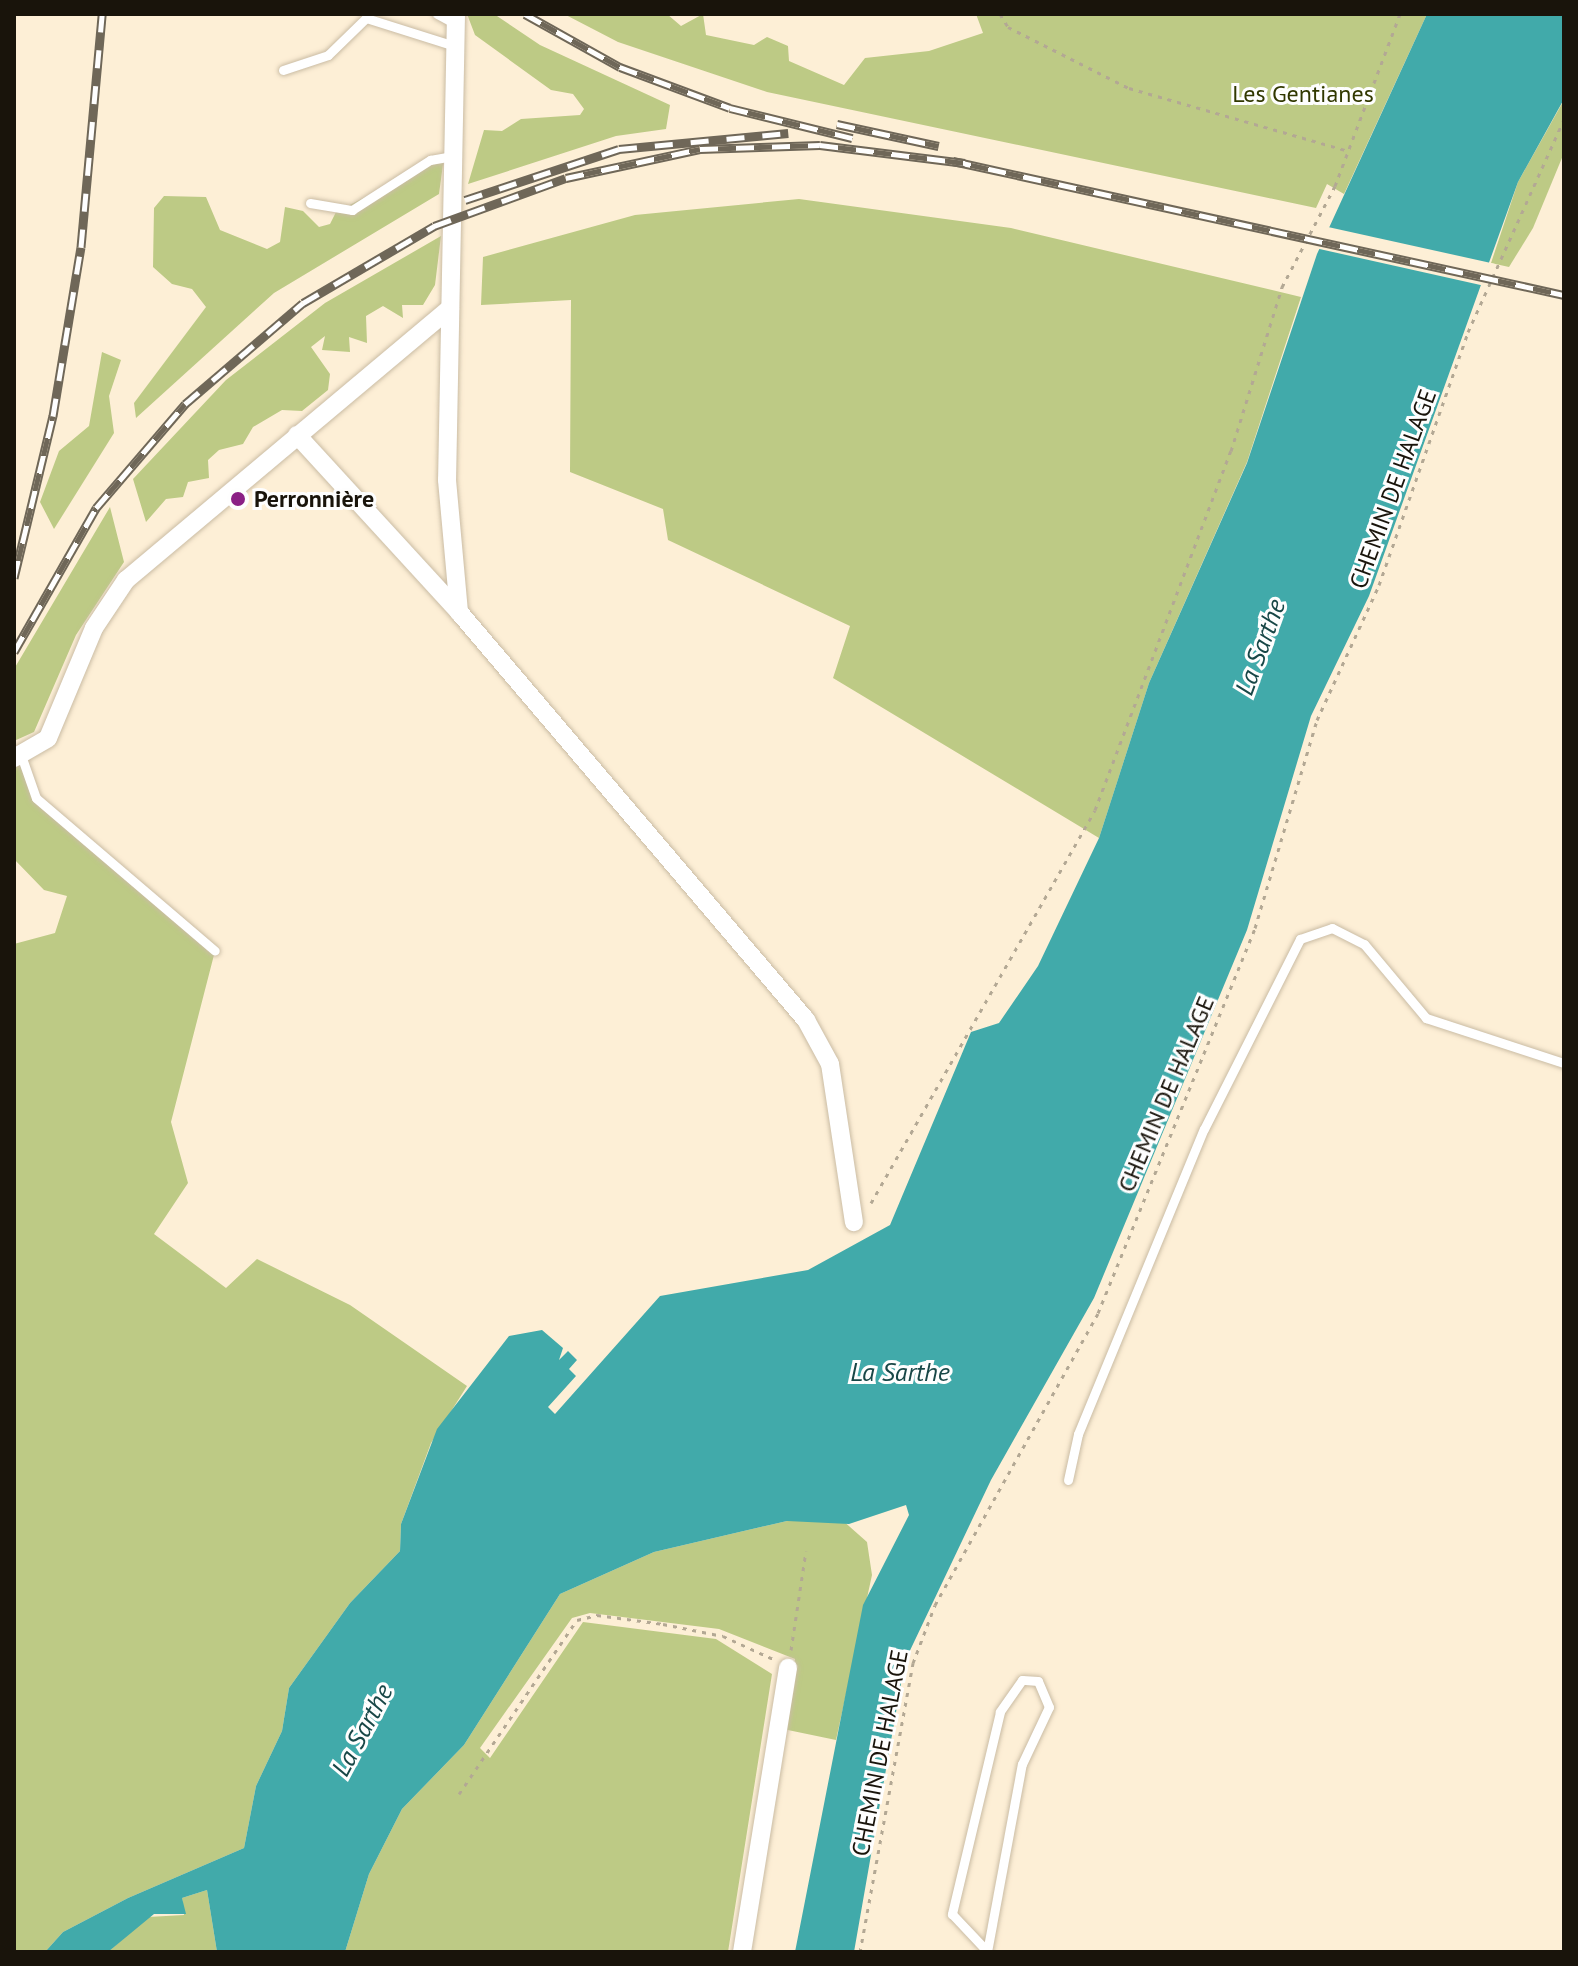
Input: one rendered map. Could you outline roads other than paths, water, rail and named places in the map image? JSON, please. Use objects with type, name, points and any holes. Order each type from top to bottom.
[{"type":"street","points":[[456,19],[447,480],[459,612]]},
{"type":"street","points":[[18,758],[48,738],[94,628],[126,580],[450,308]]},
{"type":"street","points":[[297,435],[459,612],[806,1020],[830,1064],[853,1214]]},
{"type":"street","points":[[742,1952],[788,1668]]},
{"type":"lane","points":[[437,14],[456,19]]},
{"type":"lane","points":[[283,70],[328,55],[366,18],[455,46]]},
{"type":"lane","points":[[310,203],[352,210],[430,160],[453,156]]},
{"type":"lane","points":[[18,758],[36,798],[215,951]]},
{"type":"lane","points":[[1068,1480],[1078,1434],[1204,1129],[1300,939],[1332,928],[1364,944],[1426,1018],[1564,1063]]},
{"type":"lane","points":[[1022,1680],[1038,1681],[1049,1707],[1022,1764],[987,1951],[952,1914],[1000,1712],[1022,1680]]},
{"type":"water","name":"La Sarthe","points":[[1427,14],[1564,14],[1564,99],[1518,182],[1369,596],[1311,716],[1247,930],[1094,1298],[991,1480],[905,1661],[854,1952],[795,1952],[863,1605],[909,1515],[906,1505],[849,1524],[787,1521],[654,1552],[560,1594],[464,1745],[402,1809],[369,1874],[345,1952],[217,1952],[207,1890],[182,1898],[186,1914],[154,1914],[108,1952],[45,1952],[63,1932],[128,1898],[244,1848],[256,1786],[282,1731],[289,1688],[350,1603],[400,1551],[401,1524],[437,1429],[509,1336],[542,1330],[563,1348],[559,1360],[568,1351],[577,1360],[569,1369],[576,1376],[548,1407],[555,1414],[660,1296],[808,1270],[890,1225],[971,1032],[999,1023],[1038,966],[1099,838],[1149,683],[1247,463],[1317,254]]},
{"type":"railway","points":[[14,578],[53,416],[81,247],[102,14]]},
{"type":"railway","points":[[525,14],[620,67],[730,108],[852,138]]},
{"type":"railway","points":[[837,124],[939,146]]},
{"type":"railway","points":[[465,200],[619,149],[788,133]]},
{"type":"railway","points":[[14,652],[96,508],[185,404],[303,303],[434,226],[566,178],[700,149],[820,145],[965,163]]},
{"type":"railway","points":[[953,161],[1564,295]]},
{"type":"place","name":"Perronnière","points":[[238,499]]},
{"type":"park label","name":"Les Gentianes","points":[[1303,94]]}]
